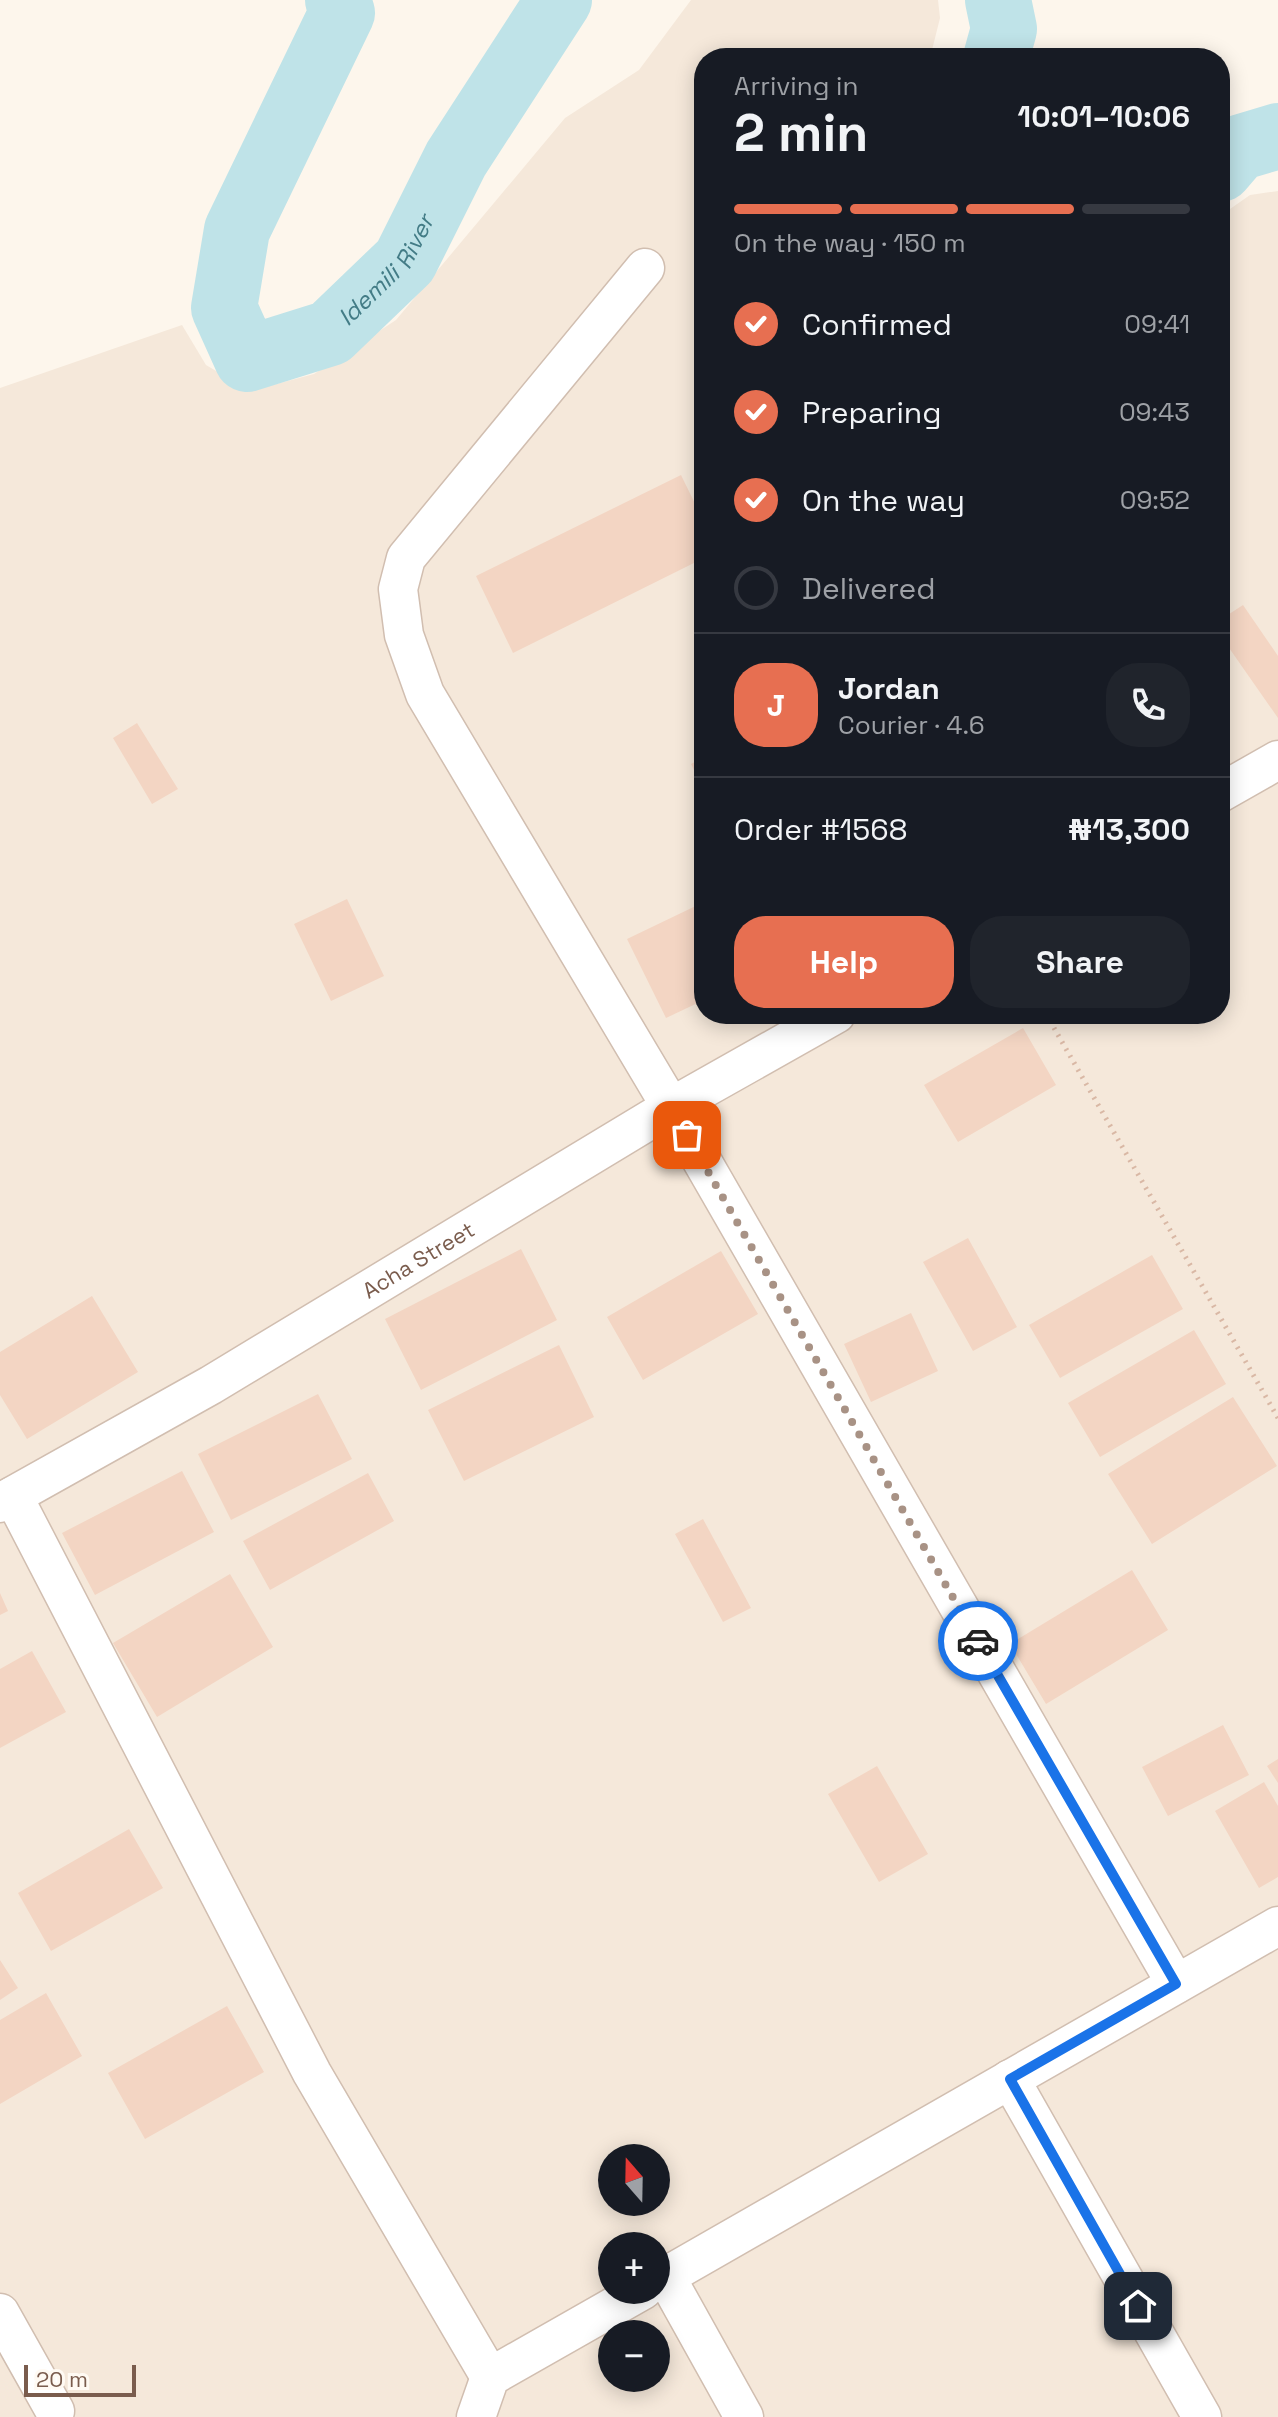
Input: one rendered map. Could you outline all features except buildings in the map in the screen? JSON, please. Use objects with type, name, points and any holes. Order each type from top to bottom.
[{"type":"street","points":[[645,268],[406,558],[398,589],[404,635],[425,694],[671,1107],[1176,1984]]},
{"type":"street","points":[[1230,787],[1278,760]]},
{"type":"street","name":"Acha Street","points":[[7,1500],[211,1385],[671,1107],[818,1024]]},
{"type":"street","points":[[7,1500],[312,2073],[490,2377]]},
{"type":"street","points":[[670,2274],[1278,1926]]},
{"type":"street","points":[[1010,2079],[1202,2417]]},
{"type":"street","points":[[476,2417],[490,2377],[618,2304]]},
{"type":"street","points":[[669,2304],[744,2417]]},
{"type":"street","points":[[0,2313],[55,2411]]},
{"type":"path","points":[[1052,1024],[1278,1418]]},
{"type":"shaded area","points":[[691,0],[938,0],[940,18],[932,48],[694,48],[694,1024],[1230,1024],[1230,209],[1250,195],[1278,191],[1278,2417],[0,2417],[0,388],[182,325],[206,365],[250,391],[314,374],[396,320],[565,118],[639,70]]},
{"type":"waterway","name":"Idemili River","points":[[338,0],[342,13],[237,230],[224,308],[247,359],[330,333],[405,261],[456,159],[559,0]]},
{"type":"waterway","name":"Idemili River","points":[[998,0],[1004,29],[999,48]]},
{"type":"waterway","name":"Idemili River","points":[[1230,157],[1238,148],[1278,136]]},
{"type":"way so far","points":[[687,1135],[978,1641]]},
{"type":"route","points":[[978,1641],[1176,1984],[1010,2079],[1138,2306]]}]
